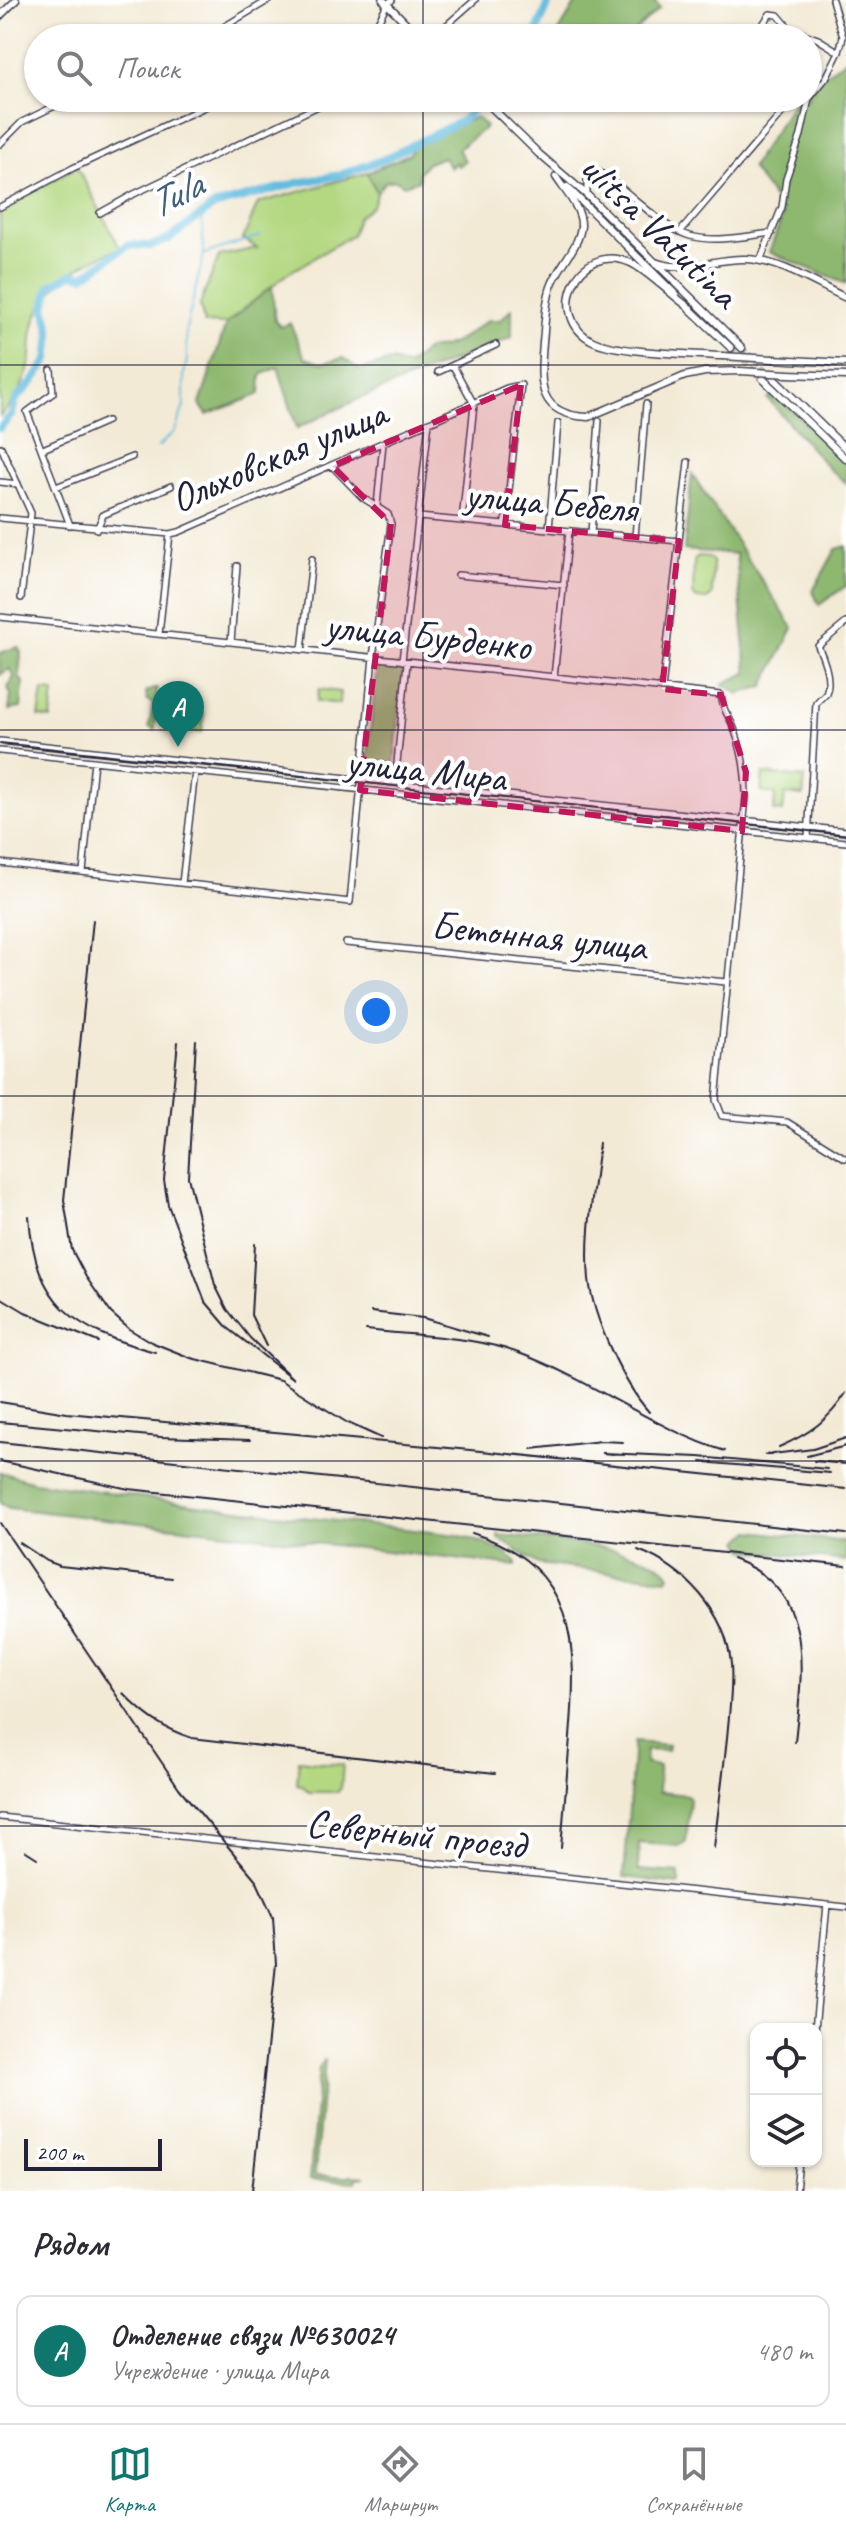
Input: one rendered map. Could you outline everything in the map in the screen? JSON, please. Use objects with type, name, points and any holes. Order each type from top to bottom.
[{"type":"main road","points":[[0,16],[16,0]]},
{"type":"main road","points":[[387,1],[408,24]]},
{"type":"main road","name":"ulitsa Vatutina","points":[[496,112],[587,195],[742,348]]},
{"type":"main road","name":"ulitsa Vatutina","points":[[539,154],[556,177],[731,348]]},
{"type":"main road","points":[[556,177],[579,212],[581,221],[577,239],[559,269],[547,300],[541,373],[544,394],[557,410],[572,416],[588,417],[685,376],[740,371],[846,376]]},
{"type":"main road","points":[[650,258],[664,265],[680,267],[731,259],[760,261],[846,298]]},
{"type":"main road","points":[[690,308],[635,266],[619,260],[603,259],[585,267],[576,277],[570,292],[569,305],[576,326],[596,342],[619,347],[722,356],[846,363]]},
{"type":"main road","points":[[763,379],[846,459]]},
{"type":"main road","points":[[774,379],[846,449]]},
{"type":"street","points":[[229,24],[269,0]]},
{"type":"street","points":[[448,24],[475,0]]},
{"type":"street","points":[[822,83],[839,52],[843,37],[832,0]]},
{"type":"street","points":[[377,24],[387,1]]},
{"type":"street","points":[[763,24],[770,14],[778,15],[786,24]]},
{"type":"street","points":[[822,41],[839,52]]},
{"type":"street","points":[[0,144],[22,122],[42,112]]},
{"type":"street","points":[[0,207],[73,168],[194,112]]},
{"type":"street","points":[[100,213],[306,112]]},
{"type":"street","points":[[760,261],[773,233],[806,112]]},
{"type":"street","points":[[680,232],[782,113]]},
{"type":"street","points":[[587,195],[588,176],[597,171],[680,232],[714,239],[773,233]]},
{"type":"street","points":[[438,372],[496,345]]},
{"type":"street","points":[[453,366],[474,404],[462,521]]},
{"type":"street","points":[[51,370],[53,393],[27,412],[70,525]]},
{"type":"street","name":"Ольховская улица","points":[[0,518],[170,534],[507,388],[521,385],[505,525]]},
{"type":"street","points":[[635,537],[646,404]]},
{"type":"street","points":[[43,449],[107,421]]},
{"type":"street","points":[[591,533],[599,421]]},
{"type":"street","points":[[395,783],[429,422]]},
{"type":"street","points":[[549,529],[558,423]]},
{"type":"street","points":[[377,506],[384,442]]},
{"type":"street","points":[[1,447],[31,513],[21,598]]},
{"type":"street","points":[[56,487],[132,457]]},
{"type":"street","points":[[662,689],[688,462]]},
{"type":"street","points":[[0,863],[350,902],[373,657],[391,524],[388,514],[363,498],[332,466]]},
{"type":"street","points":[[0,482],[18,484]]},
{"type":"street","points":[[97,529],[103,515],[171,486]]},
{"type":"street","name":"улица Бебеля","points":[[419,517],[679,541]]},
{"type":"street","points":[[554,677],[569,531]]},
{"type":"street","points":[[159,634],[170,534]]},
{"type":"street","points":[[302,650],[312,559]]},
{"type":"street","points":[[231,642],[237,566]]},
{"type":"street","points":[[458,575],[564,585]]},
{"type":"street","name":"улица Бурденко","points":[[0,617],[721,695],[723,712],[734,727],[746,772],[743,820]]},
{"type":"street","points":[[808,838],[816,703],[826,693],[827,683],[818,646],[846,623]]},
{"type":"street","name":"улица Мира","points":[[0,741],[846,831]]},
{"type":"street","name":"улица Мира","points":[[0,751],[846,842]]},
{"type":"street","points":[[83,872],[94,761]]},
{"type":"street","points":[[182,883],[195,772]]},
{"type":"street","points":[[743,820],[716,1100],[722,1116],[787,1122],[845,1158]]},
{"type":"street","name":"Бетонная улица","points":[[346,943],[726,982]]},
{"type":"street","name":"Северный проезд","points":[[0,1817],[846,1907]]},
{"type":"street","points":[[816,2023],[827,1905]]},
{"type":"street","points":[[796,2191],[798,2167]]},
{"type":"highlighted area","points":[[521,385],[505,525],[679,541],[662,689],[721,695],[746,772],[742,831],[360,790],[391,524],[332,466]]},
{"type":"green space","points":[[578,0],[653,0],[660,8],[643,24],[563,24]]},
{"type":"green space","points":[[846,59],[846,284],[769,252],[782,218],[779,206],[751,168],[787,112],[822,112],[822,77]]},
{"type":"green space","points":[[476,117],[486,127],[458,149],[465,161],[458,166],[456,162],[450,168],[443,157],[426,164],[418,173],[419,180],[404,185],[396,180],[385,182],[377,192],[367,173],[409,154],[414,146]]},
{"type":"green space","points":[[77,167],[120,248],[91,261],[65,278],[45,301],[33,330],[26,377],[15,398],[0,416],[0,210]]},
{"type":"green space","points":[[367,173],[377,192],[372,206],[358,217],[352,235],[287,274],[226,324],[204,323],[200,305],[219,256],[257,248],[243,239],[258,203]]},
{"type":"green space","points":[[272,286],[275,321],[281,327],[290,323],[305,358],[322,363],[343,358],[360,370],[392,361],[407,366],[428,349],[458,341],[488,320],[500,320],[512,309],[512,337],[359,399],[297,428],[278,367],[261,375],[260,394],[207,415],[200,404],[226,324]]},
{"type":"green space","points":[[773,392],[846,464],[846,483],[829,469],[768,399]]},
{"type":"green space","points":[[692,474],[793,628],[764,686],[739,694],[723,684],[747,673],[736,554],[684,550]]},
{"type":"green space","points":[[846,546],[846,586],[819,605],[813,591],[836,549]]},
{"type":"green space","points":[[698,556],[709,557],[713,562],[712,595],[707,599],[697,599],[693,595],[694,561]]},
{"type":"green space","points":[[18,647],[21,653],[19,677],[23,682],[21,708],[9,710],[11,694],[8,688],[14,676],[9,669],[0,675],[0,653]]},
{"type":"green space","points":[[377,667],[404,670],[394,765],[367,762]]},
{"type":"green space","points":[[157,688],[155,730],[149,727],[153,704],[147,700],[146,692]]},
{"type":"green space","points":[[319,689],[340,692],[339,704],[317,701]]},
{"type":"green space","points":[[43,691],[54,692],[51,719],[39,717]]},
{"type":"green space","points":[[184,711],[204,713],[202,732],[182,730]]},
{"type":"green space","points":[[763,774],[805,778],[803,796],[785,794],[783,812],[774,811],[775,794],[761,792]]},
{"type":"green space","points":[[0,1472],[34,1482],[205,1506],[457,1535],[496,1548],[516,1562],[516,1566],[9,1508],[0,1503]]},
{"type":"green space","points":[[751,1531],[846,1542],[846,1561],[745,1550],[740,1541]]},
{"type":"green space","points":[[498,1535],[620,1551],[661,1566],[670,1576],[667,1579],[538,1564],[498,1538]]},
{"type":"green space","points":[[634,1742],[668,1745],[667,1751],[646,1750],[645,1764],[659,1766],[658,1792],[687,1795],[690,1799],[686,1842],[681,1846],[639,1843],[638,1870],[679,1873],[679,1884],[624,1877]]},
{"type":"green space","points":[[299,1760],[343,1765],[341,1788],[338,1792],[309,1792],[297,1784]]},
{"type":"green space","points":[[325,2060],[315,2172],[316,2175],[366,2176],[357,2177],[356,2182],[310,2179],[319,2066]]},
{"type":"waterway","name":"Tula","points":[[540,24],[550,0]]},
{"type":"waterway","points":[[622,0],[627,6]]},
{"type":"waterway","name":"Tula","points":[[0,428],[12,414],[16,399],[48,360],[51,334],[45,307],[50,286],[72,274],[84,276],[128,245],[151,246],[169,239],[214,206],[297,183],[340,175],[382,160],[463,120],[470,112]]},
{"type":"waterway","points":[[158,447],[175,431],[184,406],[186,329],[204,254],[202,217],[214,206]]},
{"type":"waterway","points":[[204,254],[260,236]]},
{"type":"tunnel","points":[[731,348],[763,379]]},
{"type":"tunnel","points":[[742,348],[774,379]]},
{"type":"tram line","points":[[0,743],[846,835]]},
{"type":"tram line","points":[[26,1851],[37,1858]]},
{"type":"railway","points":[[93,920],[64,1200],[72,1250],[86,1277],[111,1313],[151,1342],[191,1358],[280,1380],[346,1422],[381,1438]]},
{"type":"railway","points":[[178,1042],[164,1180],[168,1205],[205,1301],[228,1328],[293,1379],[250,1338],[227,1309],[215,1285],[188,1177],[196,1040]]},
{"type":"railway","points":[[599,1143],[588,1245],[589,1279],[603,1331],[629,1384],[649,1412]]},
{"type":"railway","points":[[29,1216],[40,1272],[50,1292],[64,1309],[102,1334],[155,1352]]},
{"type":"railway","points":[[255,1244],[251,1315],[266,1346]]},
{"type":"railway","points":[[0,1297],[25,1312],[98,1342]]},
{"type":"railway","points":[[371,1312],[423,1318],[488,1337]]},
{"type":"railway","points":[[366,1330],[466,1340],[524,1355],[575,1378],[674,1431],[725,1451]]},
{"type":"railway","points":[[779,1447],[817,1425],[833,1411],[846,1393]]},
{"type":"railway","points":[[0,1402],[67,1413],[846,1489]]},
{"type":"railway","points":[[0,1422],[161,1437],[250,1440]]},
{"type":"railway","points":[[771,1455],[765,1455],[813,1449],[846,1438]]},
{"type":"railway","points":[[532,1449],[601,1441],[623,1442]]},
{"type":"railway","points":[[0,1442],[846,1534]]},
{"type":"railway","points":[[807,1456],[846,1446]]},
{"type":"railway","points":[[613,1454],[602,1453],[699,1457],[827,1469]]},
{"type":"railway","points":[[0,1461],[129,1489],[846,1566]]},
{"type":"railway","points":[[814,1461],[846,1464]]},
{"type":"railway","points":[[701,1462],[830,1473]]},
{"type":"railway","points":[[0,1523],[179,1788],[256,1880],[273,1917],[276,1964],[252,2191]]},
{"type":"railway","points":[[472,1533],[507,1548],[533,1566],[551,1588],[563,1612],[573,1670],[561,1848]]},
{"type":"railway","points":[[20,1543],[60,1566],[172,1578]]},
{"type":"railway","points":[[638,1550],[672,1568],[687,1580],[712,1610],[727,1645],[731,1691],[714,1848]]},
{"type":"railway","points":[[733,1559],[760,1573],[779,1591],[791,1612],[801,1661],[795,1742]]},
{"type":"railway","points":[[123,1693],[154,1720],[192,1738],[495,1773]]},
{"type":"place","name":"Отделение связи №630024","points":[[178,747]]}]
